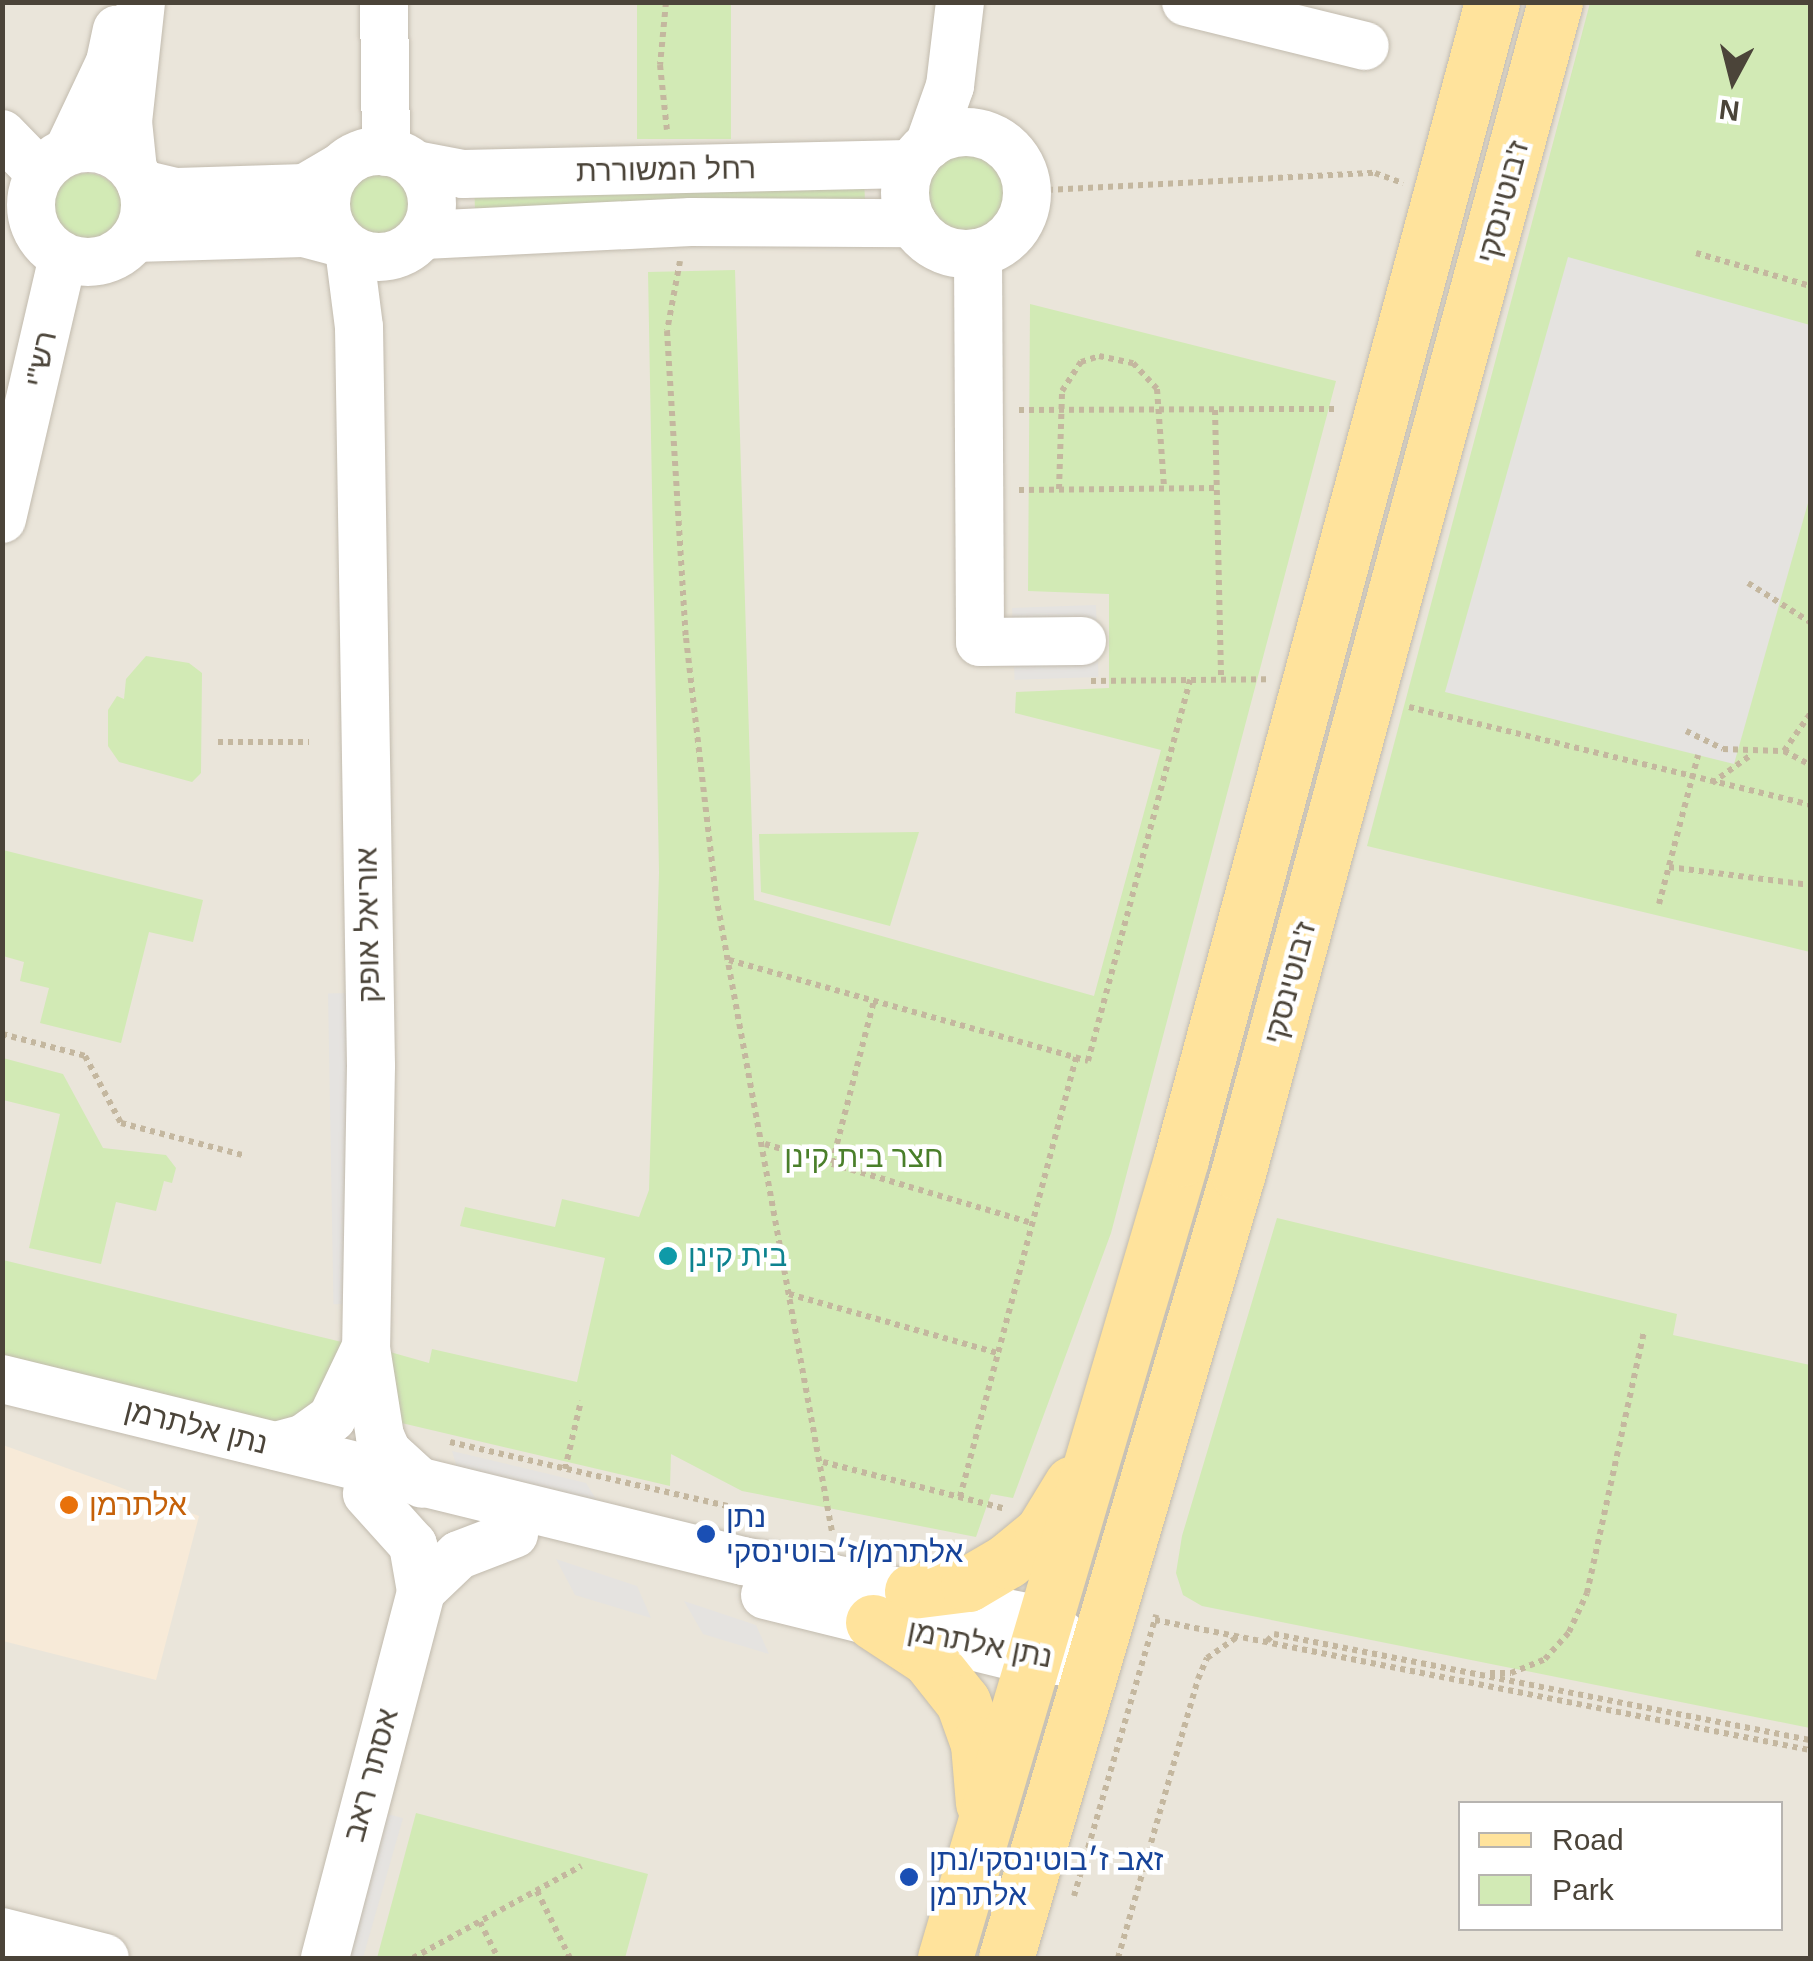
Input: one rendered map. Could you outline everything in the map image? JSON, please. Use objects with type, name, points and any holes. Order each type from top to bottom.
[{"type":"main road","name":"ז'בוטינסקי","points":[[945,1958],[1102,1434],[1420,288],[1492,2]]},
{"type":"main road","name":"ז'בוטינסקי","points":[[1006,1958],[1222,1228],[1554,2]]},
{"type":"main road","points":[[982,1838],[982,1768],[963,1702],[892,1607],[968,1584],[1024,1548],[1042,1532],[1102,1434]]},
{"type":"street","points":[[123,2],[110,62],[31,198],[34,225],[63,257],[99,262],[136,238],[304,234],[373,258],[414,243],[432,194],[401,158],[384,2]]},
{"type":"street","points":[[136,238],[145,212],[128,122],[141,2]]},
{"type":"street","points":[[1186,2],[1365,46]]},
{"type":"street","points":[[960,7],[979,85],[1028,191],[1012,235],[978,253],[940,248],[913,223],[905,186],[947,99],[960,7]]},
{"type":"street","points":[[922,152],[964,132],[1008,148]]},
{"type":"street","points":[[2,134],[54,162],[104,150],[137,177],[177,192],[304,188],[361,154],[401,158]]},
{"type":"street","name":"רחל המשוררת","points":[[401,158],[463,174],[908,164],[922,152]]},
{"type":"street","points":[[342,167],[326,206],[346,246]]},
{"type":"street","name":"רחל המשוררת","points":[[414,243],[691,222],[913,223]]},
{"type":"street","name":"אוריאל אופק","points":[[359,502],[383,327],[414,243]]},
{"type":"street","name":"אוריאל אופק","points":[[346,246],[359,327],[371,1066],[366,1348],[370,1396],[386,1452],[422,1484]]},
{"type":"street","points":[[978,253],[980,642],[1083,661]]},
{"type":"street","name":"רש\"י","points":[[2,519],[63,257]]},
{"type":"street","name":"אוריאל אופק","points":[[276,1446],[303,1438],[332,1418],[366,1348]]},
{"type":"street","name":"נתן אלתרמן","points":[[2,1379],[743,1561],[892,1607]]},
{"type":"street","name":"נתן אלתרמן","points":[[2,1395],[514,1534],[892,1607],[1038,1641],[1094,1662]]},
{"type":"street","name":"אסתר ראב","points":[[325,1958],[420,1591],[413,1545],[367,1494]]},
{"type":"street","points":[[420,1591],[459,1555],[514,1534]]},
{"type":"street","points":[[2,1932],[105,1958]]},
{"type":"path","points":[[666,2],[663,122],[686,170]]},
{"type":"path","points":[[1028,191],[1375,172],[1390,180]]},
{"type":"path","points":[[691,222],[670,298],[670,428],[686,638],[728,960],[823,1462],[832,1532]]},
{"type":"path","points":[[1696,253],[1810,286]]},
{"type":"path","points":[[1059,490],[1057,410],[1070,375],[1098,356],[1133,362],[1147,374],[1162,410],[1164,488]]},
{"type":"path","points":[[1019,410],[1345,410]]},
{"type":"path","points":[[1215,410],[1222,680]]},
{"type":"path","points":[[1018,490],[1217,488]]},
{"type":"path","points":[[1748,583],[1810,622]]},
{"type":"path","points":[[1083,661],[1190,680],[1272,679]]},
{"type":"path","points":[[728,960],[1088,1060],[1190,680]]},
{"type":"path","points":[[1368,696],[1810,806]]},
{"type":"path","points":[[1784,751],[1810,714]]},
{"type":"path","points":[[1686,731],[1752,755]]},
{"type":"path","points":[[218,742],[309,742]]},
{"type":"path","points":[[1712,782],[1752,755],[1784,751],[1810,765]]},
{"type":"path","points":[[1659,904],[1698,755]]},
{"type":"path","points":[[1669,867],[1810,885]]},
{"type":"path","points":[[832,1164],[874,1001]]},
{"type":"path","points":[[2,1034],[85,1056],[121,1123],[246,1156]]},
{"type":"path","points":[[960,1497],[1076,1058]]},
{"type":"path","points":[[765,1144],[1032,1223]]},
{"type":"path","points":[[789,1294],[998,1353]]},
{"type":"path","points":[[1474,1673],[1512,1673],[1545,1658],[1569,1632],[1587,1593],[1644,1332]]},
{"type":"path","points":[[565,1469],[581,1401]]},
{"type":"path","points":[[450,1442],[750,1511]]},
{"type":"path","points":[[823,1462],[1016,1512]]},
{"type":"path","points":[[1155,1620],[1810,1750]]},
{"type":"path","points":[[1266,1640],[1274,1634],[1810,1740]]},
{"type":"path","points":[[1118,1958],[1198,1679],[1207,1658],[1240,1635]]},
{"type":"path","points":[[413,1958],[581,1866]]},
{"type":"path","points":[[537,1891],[570,1958]]},
{"type":"path","points":[[480,1922],[498,1958]]},
{"type":"shaded area","points":[[3,3],[1810,3],[1810,1958],[3,1958]]},
{"type":"shaded area","points":[[1568,257],[1810,325],[1810,496],[1734,764],[1445,692]]},
{"type":"shaded area","points":[[1096,605],[1099,677],[1015,680],[1012,608]]},
{"type":"shaded area","points":[[328,993],[350,993],[355,1304],[333,1304]]},
{"type":"shaded area","points":[[3,1445],[199,1516],[156,1680],[3,1641]]},
{"type":"shaded area","points":[[452,1451],[586,1483],[607,1517],[461,1481]]},
{"type":"shaded area","points":[[556,1559],[637,1586],[651,1618],[575,1595]]},
{"type":"shaded area","points":[[684,1601],[756,1625],[769,1654],[703,1634]]},
{"type":"shaded area","points":[[378,1811],[403,1818],[363,1958],[336,1957]]},
{"type":"green space","points":[[637,3],[731,3],[731,139],[637,139]]},
{"type":"green space","points":[[1590,3],[1810,3],[1810,952],[1367,846]]},
{"type":"green space","points":[[968,149],[984,152],[1003,168],[1010,191],[1007,207],[991,226],[968,233],[952,230],[933,214],[926,191],[929,175],[945,156]]},
{"type":"green space","points":[[380,172],[402,181],[411,203],[402,225],[380,234],[358,225],[349,203],[358,181]]},
{"type":"green space","points":[[87,173],[112,183],[122,208],[112,233],[87,243],[62,233],[52,208],[62,183]]},
{"type":"green space","points":[[864,174],[865,208],[475,222],[474,188]]},
{"type":"green space","name":"חצר בית קינן","points":[[735,270],[754,900],[1094,996],[1161,750],[1015,713],[1016,692],[1109,688],[1109,594],[1028,591],[1030,304],[1336,381],[1111,1233],[1013,1498],[991,1494],[976,1537],[742,1491],[671,1454],[670,1486],[393,1421],[390,1352],[429,1363],[432,1349],[577,1382],[605,1258],[460,1226],[465,1207],[555,1227],[562,1199],[639,1217],[649,1190],[659,873],[648,272]]},
{"type":"green space","points":[[146,656],[189,663],[202,673],[201,773],[192,782],[119,762],[108,746],[108,710],[117,696],[124,699],[126,679]]},
{"type":"green space","points":[[919,832],[890,926],[761,892],[759,834]]},
{"type":"green space","points":[[3,850],[203,900],[193,942],[149,932],[121,1043],[40,1023],[49,988],[20,981],[24,962],[3,956]]},
{"type":"green space","points":[[3,1058],[63,1074],[103,1148],[166,1155],[176,1168],[172,1183],[164,1181],[156,1211],[116,1202],[101,1264],[29,1248],[60,1114],[3,1100]]},
{"type":"green space","points":[[1277,1218],[1677,1314],[1673,1335],[1810,1365],[1810,1728],[1202,1606],[1183,1595],[1176,1573],[1182,1536]]},
{"type":"green space","points":[[3,1260],[350,1344],[341,1381],[272,1434],[3,1368]]},
{"type":"green space","points":[[416,1813],[648,1874],[625,1958],[377,1958]]},
{"type":"place","name":"בית קינן","points":[[668,1256]]},
{"type":"place","name":"אלתרמן","points":[[69,1505]]},
{"type":"place","name":"נתן אלתרמן/ז׳בוטינסקי","points":[[706,1534]]},
{"type":"place","name":"זאב ז׳בוטינסקי/נתן אלתרמן","points":[[909,1877]]}]
